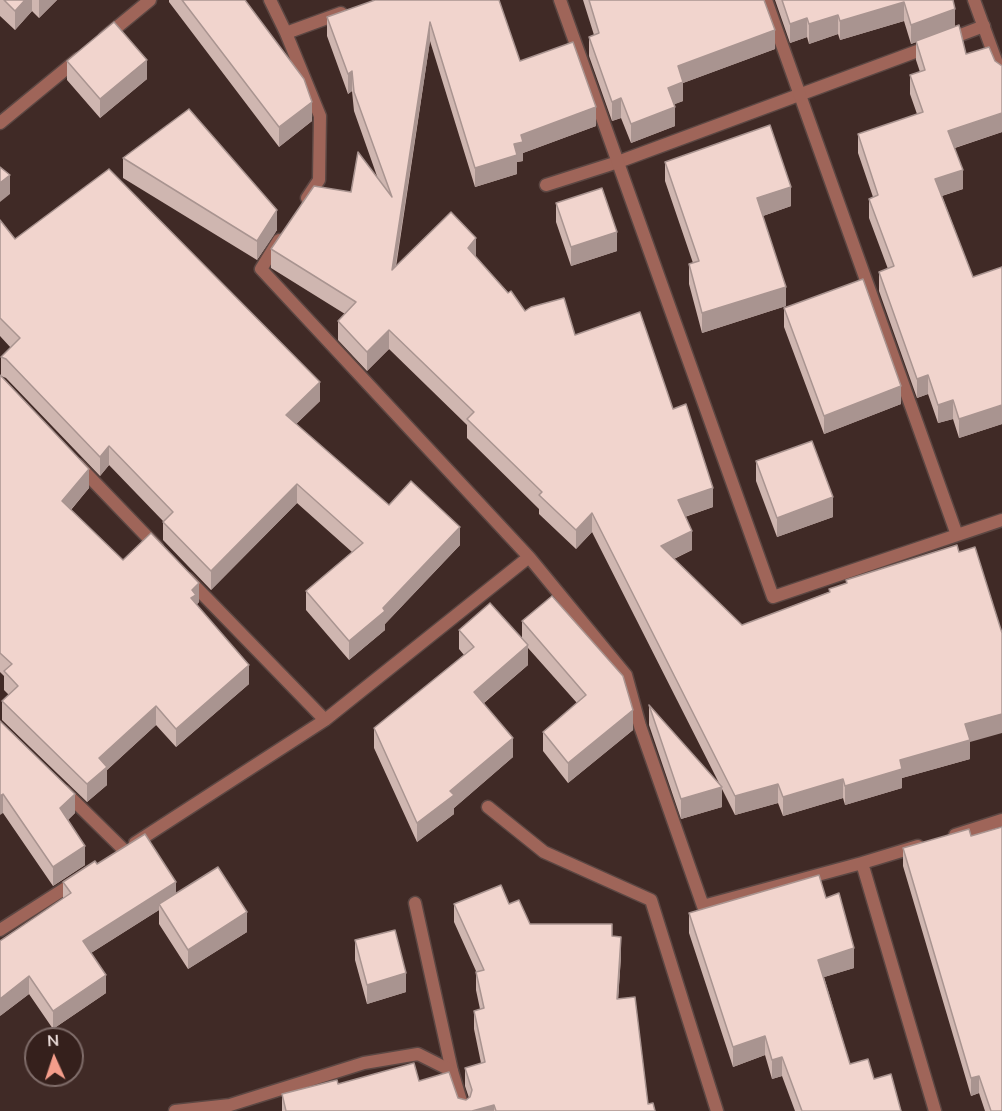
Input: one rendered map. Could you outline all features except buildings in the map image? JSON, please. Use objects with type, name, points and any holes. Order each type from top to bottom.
[{"type":"street","points":[[0,123],[150,0]]},
{"type":"street","points":[[270,0],[320,116],[319,180],[299,210]]},
{"type":"street","points":[[560,0],[774,597],[1002,520]]},
{"type":"street","points":[[766,0],[957,535]]},
{"type":"street","points":[[974,0],[1002,77]]},
{"type":"street","points":[[286,33],[353,8]]},
{"type":"street","points":[[546,185],[618,162],[984,26]]},
{"type":"street","points":[[286,229],[261,269],[529,557],[626,675],[640,726],[703,906],[927,843]]},
{"type":"street","points":[[67,453],[167,557]]},
{"type":"street","points":[[58,785],[119,853],[325,720],[529,557]]},
{"type":"street","points":[[183,574],[325,720]]},
{"type":"street","points":[[488,807],[544,852],[651,900],[717,1111]]},
{"type":"street","points":[[948,837],[1002,820]]},
{"type":"street","points":[[862,863],[935,1111]]},
{"type":"street","points":[[0,930],[86,874]]},
{"type":"street","points":[[415,903],[452,1071],[464,1111]]},
{"type":"street","points":[[175,1111],[231,1108],[364,1063],[418,1054],[452,1071]]}]
